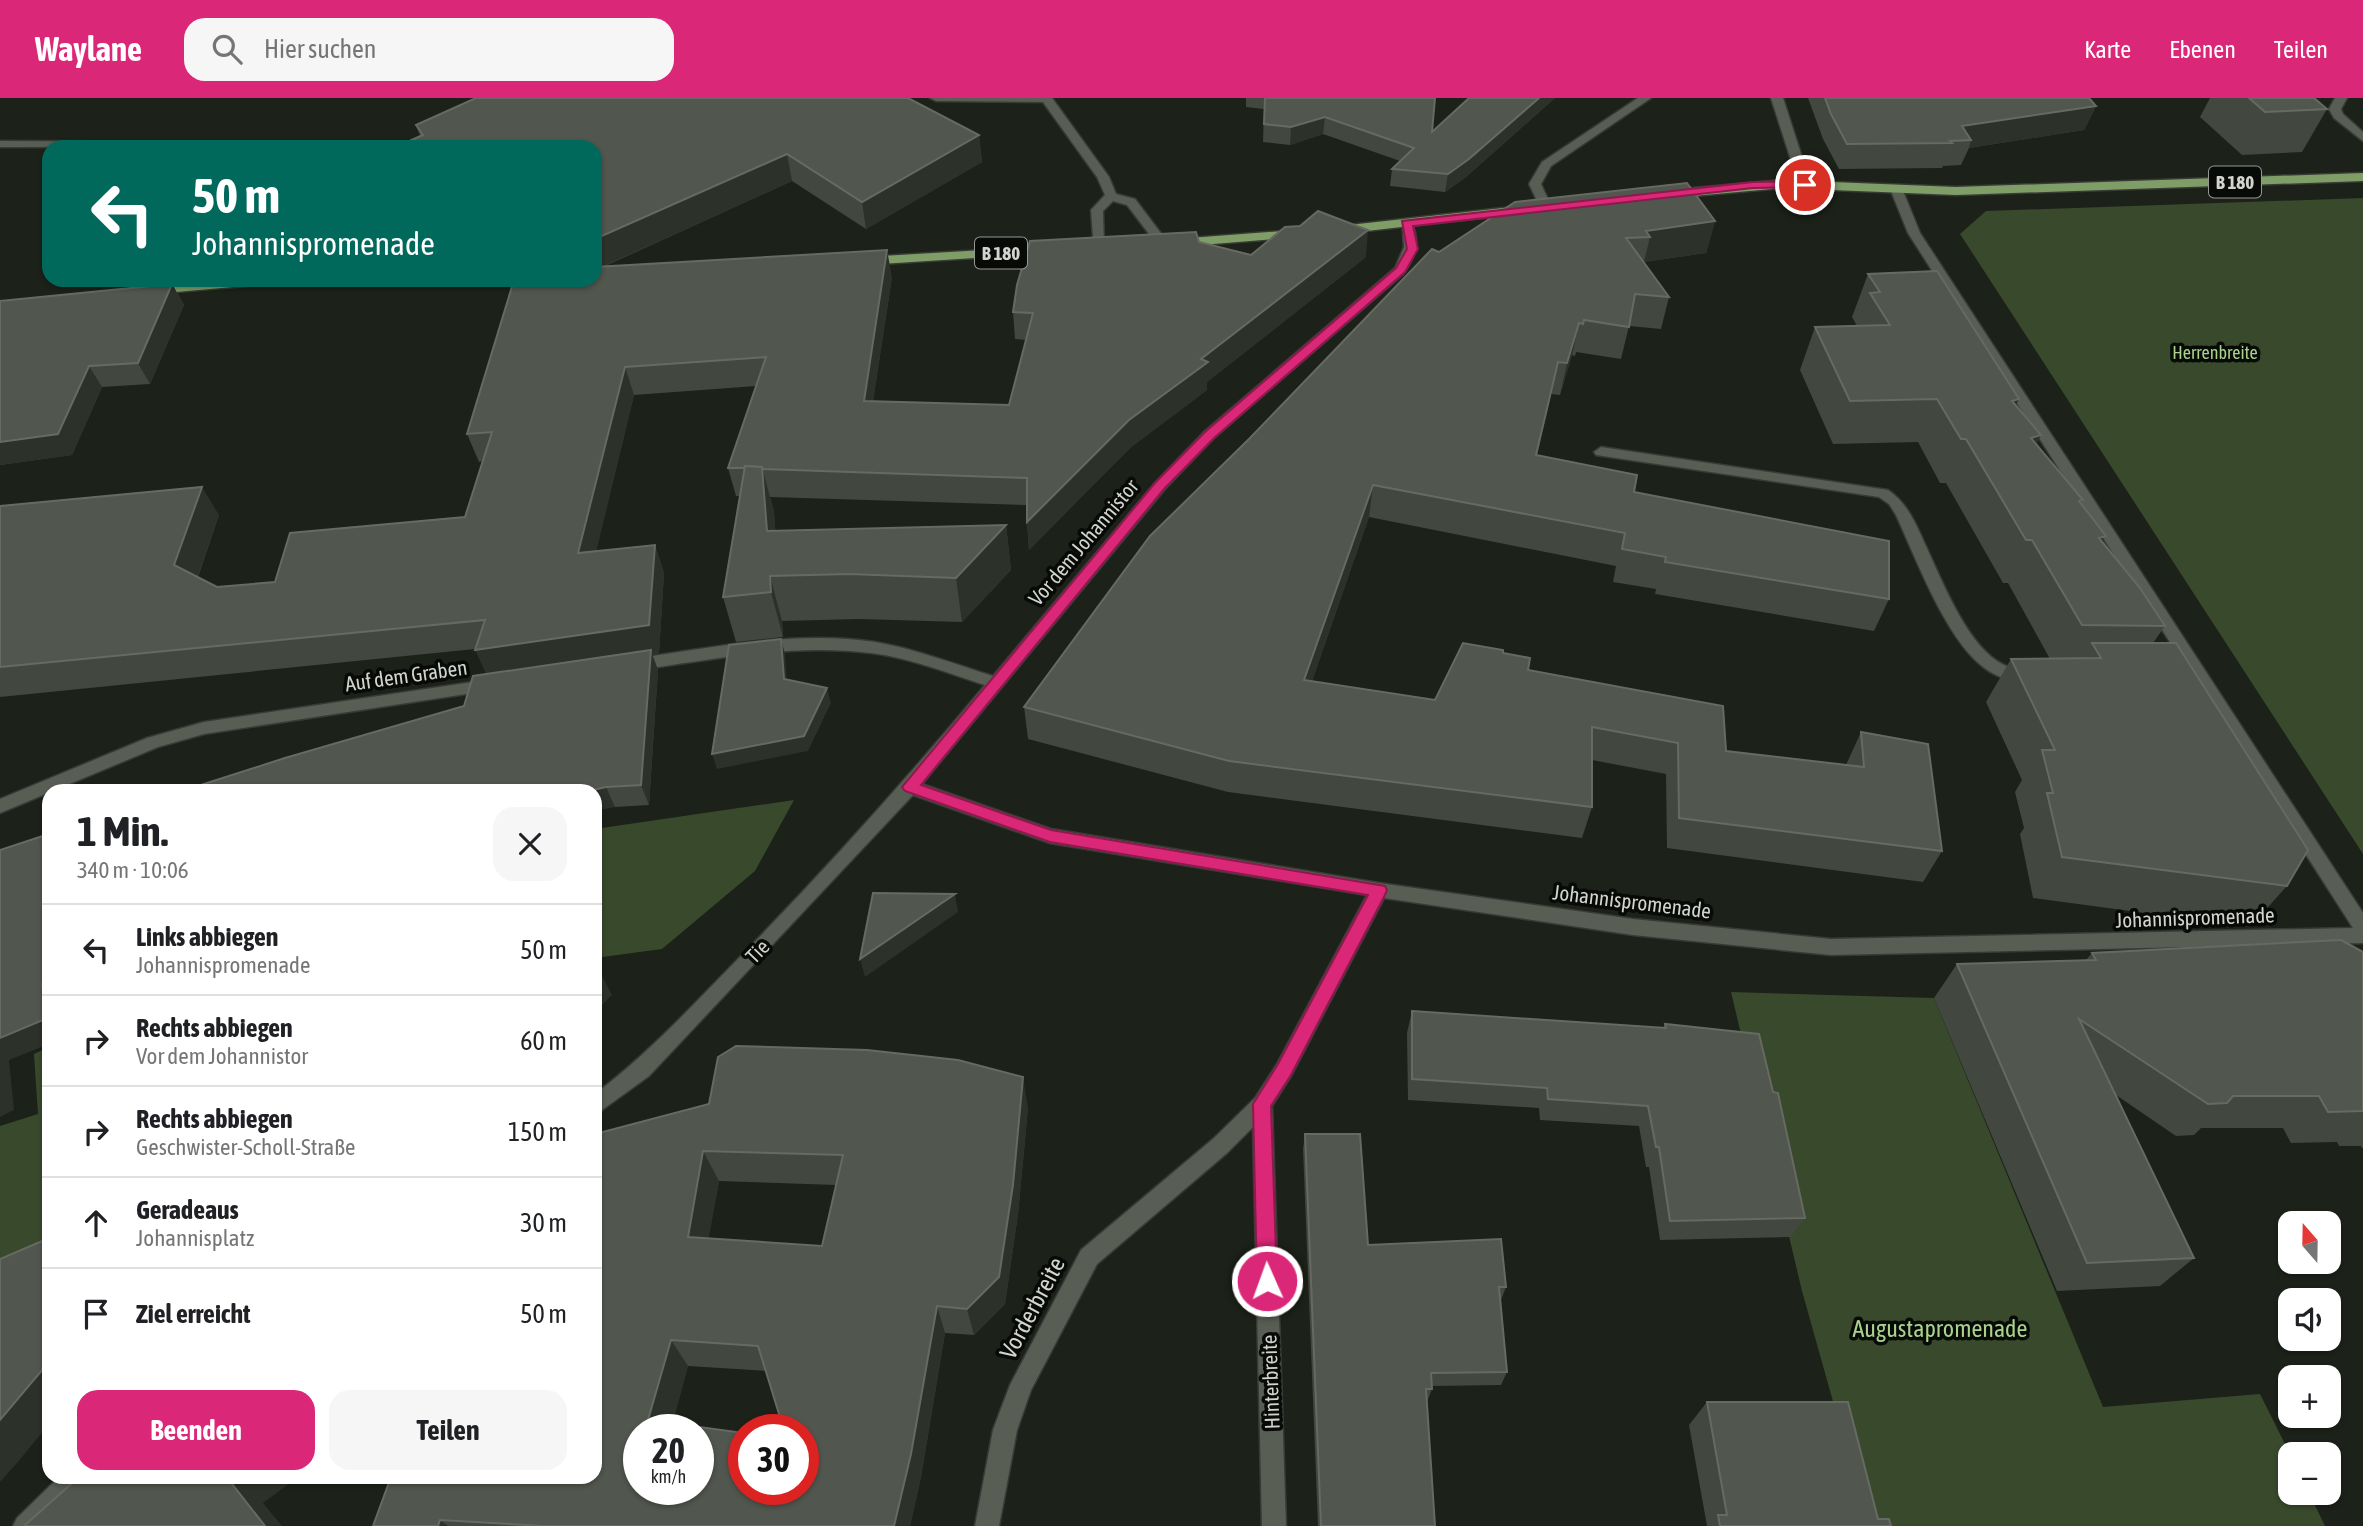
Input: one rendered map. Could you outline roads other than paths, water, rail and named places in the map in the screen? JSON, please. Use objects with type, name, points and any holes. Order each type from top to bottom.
[{"type":"main road","name":"B 180","points":[[1654,195],[1753,185],[1956,191],[2363,177]]},
{"type":"main road","points":[[1156,244],[1316,232],[1553,207]]},
{"type":"main road","name":"B 180","points":[[849,262],[1090,248]]},
{"type":"main road","points":[[144,291],[189,287]]},
{"type":"street","points":[[936,98],[1046,99],[1102,177],[1111,196],[1131,202],[1156,244]]},
{"type":"street","points":[[1553,207],[1535,184],[1546,164],[1645,98]]},
{"type":"street","points":[[1777,98],[1805,185]]},
{"type":"street","points":[[2342,98],[2335,109],[2338,116],[2363,138]]},
{"type":"street","points":[[0,144],[42,144]]},
{"type":"street","points":[[1897,191],[1914,233],[2195,678],[2363,928]]},
{"type":"street","points":[[1090,248],[1097,211],[1111,196]]},
{"type":"street","name":"Vor dem Johannistor","points":[[910,787],[1160,486],[1209,435],[1401,270],[1413,249],[1412,236],[1406,223]]},
{"type":"street","points":[[1601,452],[1883,493],[1894,501],[1903,514],[1955,617],[1980,655],[2014,677],[2044,678]]},
{"type":"street","points":[[610,668],[794,645],[858,646],[915,658],[996,683]]},
{"type":"street","name":"Auf dem Graben","points":[[53,784],[153,741],[204,728],[516,682]]},
{"type":"street","name":"Johannispromenade","points":[[910,787],[1050,836],[1379,890],[1633,927],[1831,947],[2363,935]]},
{"type":"street","name":"Tie","points":[[602,1101],[642,1070],[910,787]]},
{"type":"street","name":"Auf dem Graben","points":[[0,807],[42,789]]},
{"type":"street","points":[[1262,1104],[1284,1070],[1379,890]]},
{"type":"street","name":"Vorderbreite","points":[[987,1526],[1005,1430],[1021,1385],[1089,1257],[1220,1146],[1262,1104]]},
{"type":"street","name":"Hinterbreite","points":[[1262,1104],[1274,1526]]},
{"type":"street","points":[[25,1526],[69,1484]]},
{"type":"park label","name":"Herrenbreite","points":[[2215,352]]},
{"type":"park label","name":"Augustapromenade","points":[[1940,1328]]}]
